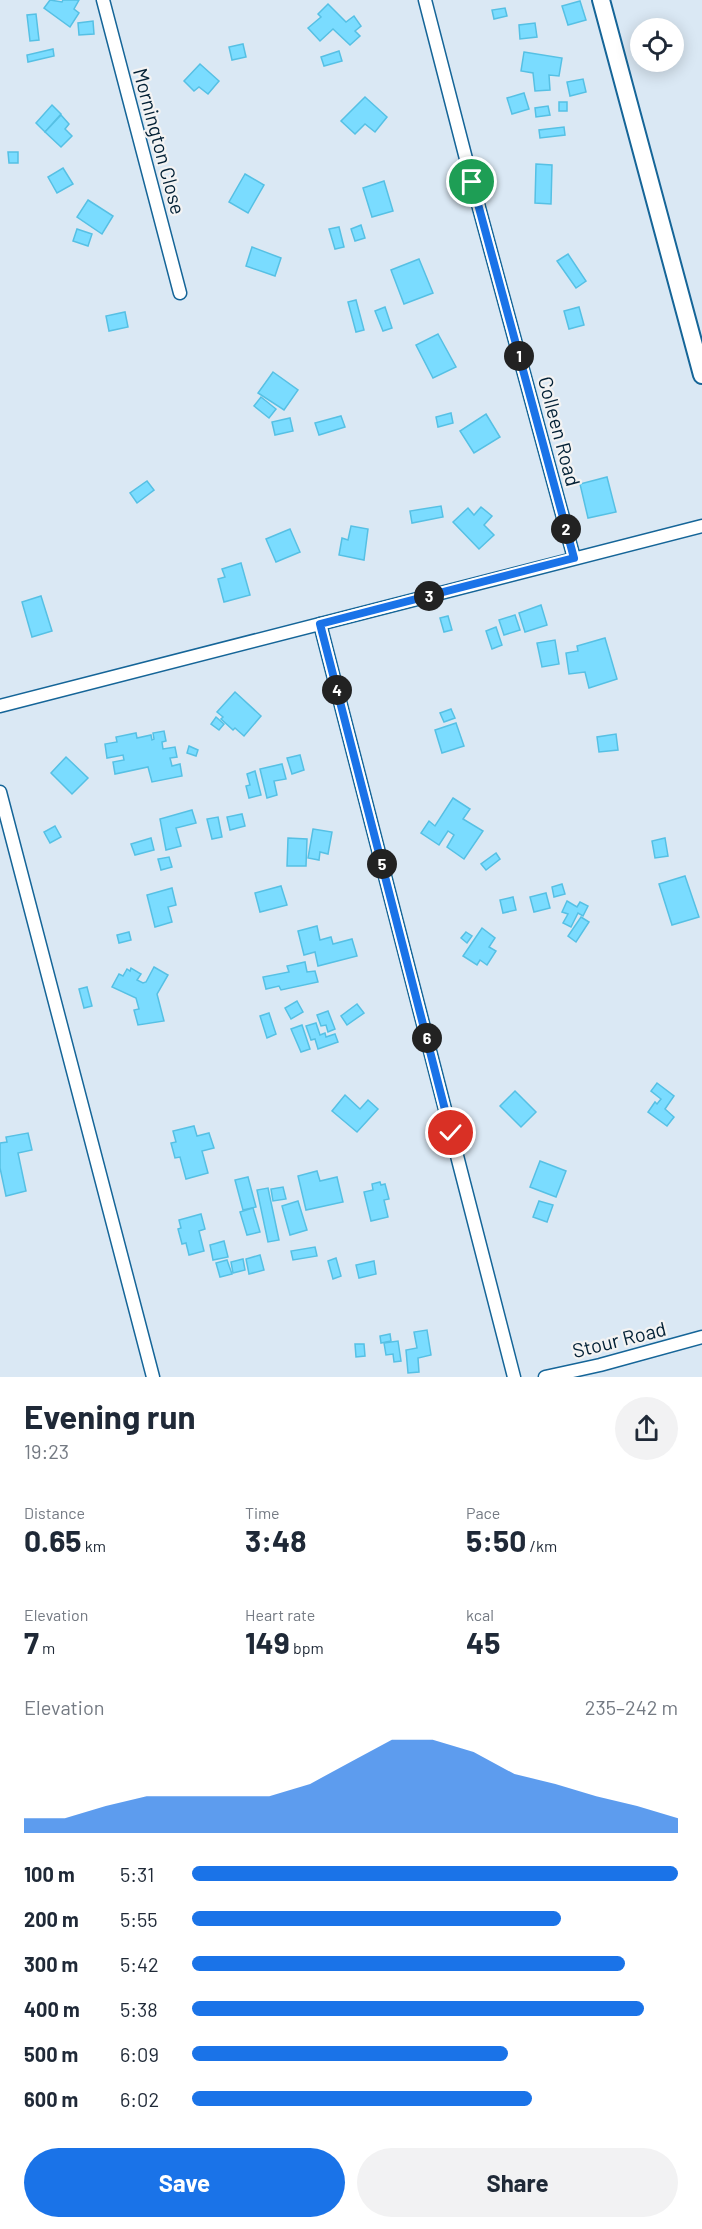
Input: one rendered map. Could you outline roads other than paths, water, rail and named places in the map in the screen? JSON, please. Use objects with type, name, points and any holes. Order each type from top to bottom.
[{"type":"main road","points":[[601,0],[702,375]]},
{"type":"street","name":"Mornington Close","points":[[103,0],[180,292]]},
{"type":"street","name":"Colleen Road","points":[[425,0],[574,558]]},
{"type":"street","points":[[0,706],[702,526]]},
{"type":"street","points":[[320,624],[514,1377]]},
{"type":"street","points":[[0,792],[153,1377]]},
{"type":"street","name":"Stour Road","points":[[544,1377],[600,1365],[702,1337]]}]
